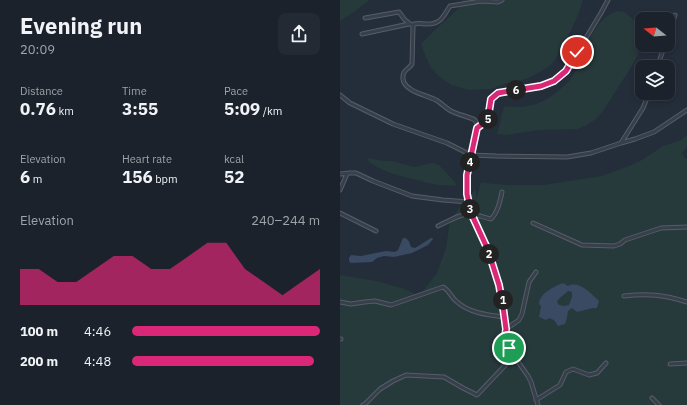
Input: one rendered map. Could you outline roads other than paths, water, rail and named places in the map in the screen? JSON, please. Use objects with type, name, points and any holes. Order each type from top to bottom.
[{"type":"street","points":[[365,18],[399,12],[409,24],[413,26],[416,24],[436,23],[440,21],[450,6],[481,1],[498,2],[502,0]]},
{"type":"street","points":[[477,128],[488,118],[491,99],[498,93],[541,86],[554,81],[566,71],[608,0]]},
{"type":"street","points":[[362,34],[409,24]]},
{"type":"street","points":[[413,26],[412,64],[403,72],[402,78],[404,85],[436,100],[450,110],[475,120],[478,124],[467,175],[468,202],[471,213],[488,250],[502,295],[506,329],[505,338],[509,348],[531,382],[538,405]]},
{"type":"street","points":[[340,96],[350,103],[393,124],[446,143],[471,155],[566,157],[591,153],[635,140],[654,132],[687,110]]},
{"type":"street","points":[[621,143],[643,108],[646,100]]},
{"type":"street","points":[[340,174],[356,173],[412,196],[437,200],[468,202]]},
{"type":"street","points":[[340,190],[347,174]]},
{"type":"street","points":[[438,226],[471,213],[491,219],[498,206],[502,192]]},
{"type":"street","points":[[340,213],[376,231]]},
{"type":"street","points":[[533,223],[582,245],[596,246],[614,246],[625,240],[661,228],[687,227]]},
{"type":"street","points":[[506,329],[519,320],[522,314],[529,282],[536,272]]},
{"type":"street","points":[[340,302],[351,304],[376,301],[391,305],[443,287],[447,289],[456,301],[470,310],[484,315],[504,317]]},
{"type":"street","points":[[624,296],[656,294],[687,302]]},
{"type":"street","points":[[362,405],[365,404],[380,389],[406,375],[444,377],[477,395],[514,356]]},
{"type":"street","points":[[670,364],[687,363]]},
{"type":"street","points":[[536,400],[560,385],[566,372],[573,369],[589,375],[597,373],[606,364]]},
{"type":"street","points":[[652,398],[659,405]]},
{"type":"water","points":[[403,238],[407,239],[411,247],[415,248],[431,238],[433,239],[428,245],[412,253],[394,257],[384,256],[377,258],[372,262],[351,263],[349,261],[351,255],[361,256],[386,251],[395,252],[398,250]]},
{"type":"water","points":[[563,283],[568,286],[581,286],[599,301],[597,308],[577,312],[572,308],[568,311],[565,324],[558,326],[554,320],[549,318],[546,320],[539,317],[541,306],[539,304],[544,294]],"holes":[[[568,291],[572,292],[569,305],[559,305],[557,302],[560,297]]]}]
